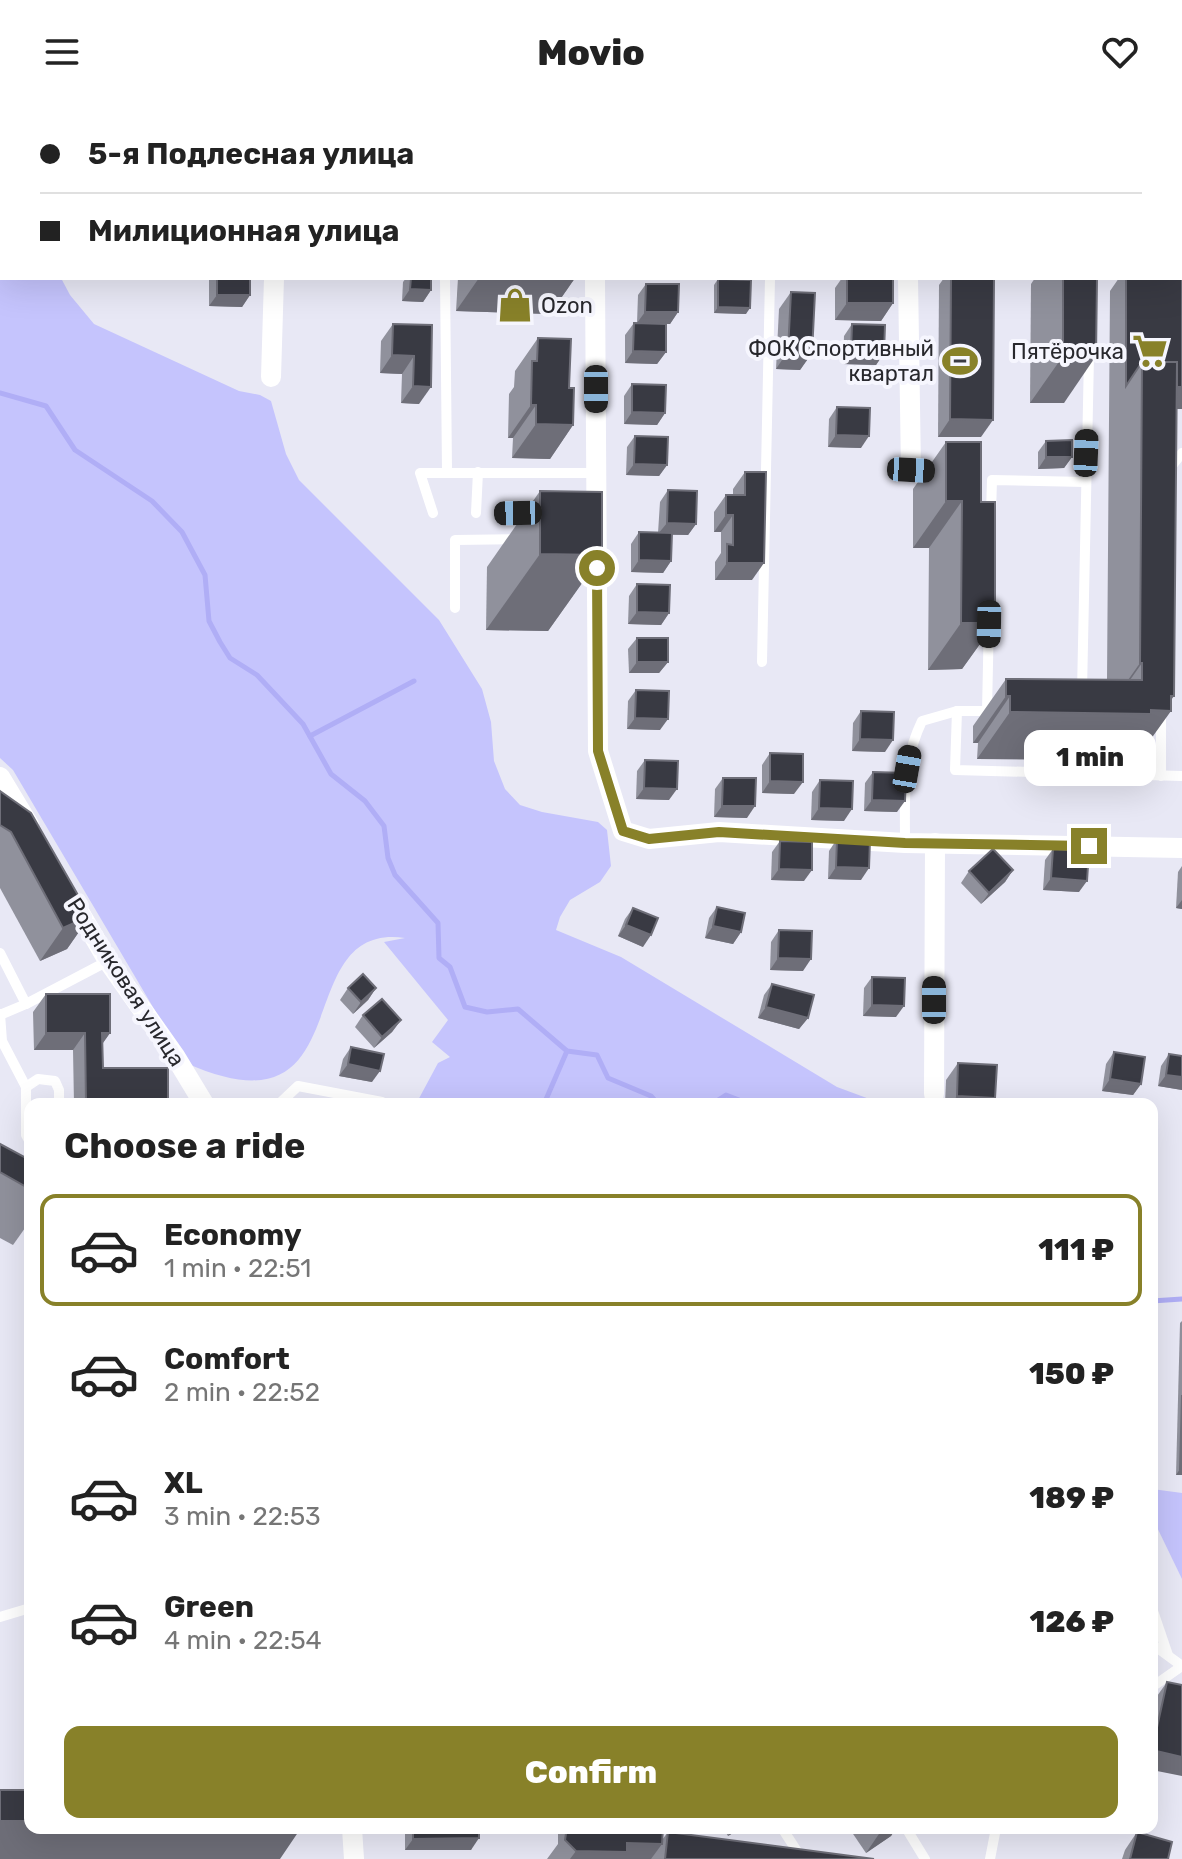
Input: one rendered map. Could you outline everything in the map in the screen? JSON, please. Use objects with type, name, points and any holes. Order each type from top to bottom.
[{"type":"street","points":[[271,377],[274,280]]},
{"type":"street","points":[[595,280],[596,473],[591,508],[598,751],[623,831],[649,839],[719,832],[905,843],[1182,848]]},
{"type":"street","points":[[908,280],[918,471]]},
{"type":"street","points":[[0,777],[41,845]]},
{"type":"street","points":[[934,1094],[935,843]]},
{"type":"street","name":"Родниковая улица","points":[[63,884],[108,961],[175,1056],[200,1098]]},
{"type":"street","points":[[352,1834],[354,1859]]},
{"type":"lane","points":[[445,280],[447,471]]},
{"type":"lane","points":[[762,662],[770,280]]},
{"type":"lane","points":[[1082,697],[1089,342]]},
{"type":"lane","points":[[1168,475],[1173,462],[1182,453]]},
{"type":"lane","points":[[476,513],[478,472]]},
{"type":"lane","points":[[433,513],[420,473],[596,473]]},
{"type":"lane","points":[[979,477],[1085,482]]},
{"type":"lane","points":[[991,526],[992,480]]},
{"type":"lane","points":[[501,514],[541,513],[535,526]]},
{"type":"lane","points":[[455,608],[455,540],[534,538]]},
{"type":"lane","points":[[987,711],[990,603]]},
{"type":"lane","points":[[1161,696],[1161,776]]},
{"type":"lane","points":[[957,711],[955,770],[1182,776]]},
{"type":"lane","points":[[905,843],[907,769],[911,745],[922,721],[957,711],[1003,711]]},
{"type":"lane","points":[[0,953],[26,1004]]},
{"type":"lane","points":[[26,1098],[26,1087],[1,1041],[0,1014],[26,1004],[108,961]]},
{"type":"lane","points":[[26,1087],[38,1079],[55,1081],[59,1098]]},
{"type":"lane","points":[[285,1098],[298,1086],[361,1098]]},
{"type":"lane","points":[[0,1617],[24,1610]]},
{"type":"lane","points":[[1158,1626],[1168,1655]]},
{"type":"lane","points":[[1158,1648],[1182,1666],[1158,1685]]},
{"type":"lane","points":[[786,1834],[802,1859]]},
{"type":"lane","points":[[910,1834],[925,1859]]},
{"type":"lane","points":[[990,1859],[995,1834]]},
{"type":"shaded area","points":[[0,280],[62,280],[94,324],[239,391],[260,395],[271,401],[286,454],[299,480],[439,620],[482,689],[491,722],[494,761],[505,789],[520,805],[598,822],[607,830],[611,866],[600,882],[570,900],[556,930],[621,957],[837,1087],[867,1098],[419,1098],[438,1063],[450,1057],[432,1042],[448,1020],[384,942],[405,938],[369,942],[345,962],[303,1054],[279,1075],[242,1080],[186,1063],[13,770],[0,758]]},
{"type":"shaded area","points":[[1158,1490],[1182,1493],[1182,1579],[1158,1529]]},
{"type":"building","points":[[217,280],[250,280],[250,295],[217,295]]},
{"type":"building","points":[[411,280],[431,280],[431,290],[410,289]]},
{"type":"building","points":[[718,280],[751,280],[750,308],[718,307]]},
{"type":"building","points":[[847,280],[893,280],[893,303],[847,303]]},
{"type":"building","points":[[951,280],[994,280],[993,420],[950,419]]},
{"type":"building","points":[[1063,280],[1097,280],[1096,356],[1063,356]]},
{"type":"building","points":[[1126,280],[1182,280],[1182,387],[1177,387],[1177,362],[1142,362],[1126,386]]},
{"type":"building","points":[[646,284],[679,284],[678,312],[645,312]]},
{"type":"building","points":[[791,292],[815,293],[812,353],[788,351]]},
{"type":"building","points":[[634,323],[666,324],[666,352],[633,351]]},
{"type":"building","points":[[393,324],[432,325],[431,387],[413,386],[414,356],[392,355]]},
{"type":"building","points":[[852,324],[885,325],[884,353],[851,352]]},
{"type":"building","points":[[538,338],[571,339],[569,388],[574,388],[573,425],[536,424],[536,405],[531,405],[532,361],[537,361]]},
{"type":"building","points":[[1142,362],[1177,362],[1174,696],[1171,696],[1171,711],[1151,710],[1151,714],[1010,712],[1006,679],[1142,680]]},
{"type":"building","points":[[632,384],[666,385],[665,413],[632,412]]},
{"type":"building","points":[[837,407],[870,408],[869,436],[836,435]]},
{"type":"building","points":[[635,436],[668,437],[667,465],[634,464]]},
{"type":"building","points":[[1072,440],[1072,457],[1046,457],[1046,441]]},
{"type":"building","points":[[946,442],[981,442],[981,502],[995,502],[995,623],[961,623],[962,501],[946,501]]},
{"type":"building","points":[[745,472],[766,472],[764,563],[727,563],[727,544],[733,545],[733,515],[726,515],[726,495],[745,495]]},
{"type":"building","points":[[668,490],[697,491],[696,524],[667,523]]},
{"type":"building","points":[[540,491],[602,492],[602,555],[540,554]]},
{"type":"building","points":[[639,532],[672,533],[671,561],[639,560]]},
{"type":"building","points":[[637,584],[670,585],[669,613],[637,612]]},
{"type":"building","points":[[637,638],[668,638],[668,662],[637,662]]},
{"type":"building","points":[[636,690],[669,691],[668,719],[635,718]]},
{"type":"building","points":[[861,711],[894,712],[893,740],[860,739]]},
{"type":"building","points":[[770,753],[803,754],[803,782],[770,781]]},
{"type":"building","points":[[645,760],[678,761],[677,789],[644,788]]},
{"type":"building","points":[[873,772],[906,773],[905,801],[872,800]]},
{"type":"building","points":[[723,778],[756,778],[755,806],[722,806]]},
{"type":"building","points":[[820,780],[853,781],[852,809],[819,808]]},
{"type":"building","points":[[0,791],[31,813],[90,916],[63,928],[11,832],[0,825]]},
{"type":"building","points":[[837,839],[870,840],[869,868],[836,867]]},
{"type":"building","points":[[780,841],[812,842],[812,870],[779,869]]},
{"type":"building","points":[[993,849],[1013,870],[989,893],[969,871]]},
{"type":"building","points":[[1053,849],[1089,851],[1087,881],[1051,878]]},
{"type":"building","points":[[717,907],[745,913],[741,932],[713,926]]},
{"type":"building","points":[[633,908],[658,918],[651,935],[626,925]]},
{"type":"building","points":[[779,930],[812,931],[811,959],[778,958]]},
{"type":"building","points":[[363,974],[376,988],[361,1002],[348,988]]},
{"type":"building","points":[[872,977],[905,978],[904,1006],[872,1005]]},
{"type":"building","points":[[772,984],[814,995],[808,1018],[766,1007]]},
{"type":"building","points":[[46,994],[110,994],[110,1033],[102,1033],[103,1068],[168,1068],[168,1098],[86,1098],[85,1033],[46,1033]]},
{"type":"building","points":[[382,999],[401,1020],[382,1037],[363,1015]]},
{"type":"building","points":[[351,1047],[384,1054],[380,1071],[348,1064]]},
{"type":"building","points":[[1114,1052],[1145,1057],[1141,1084],[1110,1079]]},
{"type":"building","points":[[1169,1054],[1182,1056],[1182,1077],[1166,1075]]},
{"type":"building","points":[[958,1063],[997,1065],[995,1098],[957,1096]]},
{"type":"building","points":[[0,1144],[24,1157],[24,1186],[0,1172]]},
{"type":"building","points":[[1182,1395],[1182,1469],[1180,1469]]},
{"type":"building","points":[[1167,1682],[1182,1685],[1182,1757],[1158,1751],[1158,1723]]},
{"type":"building","points":[[0,1790],[24,1790],[24,1821],[0,1821]]},
{"type":"building","points":[[413,1834],[479,1834],[479,1838],[413,1839]]},
{"type":"building","points":[[566,1834],[663,1834],[662,1844],[627,1843],[627,1852],[576,1851],[565,1840]]},
{"type":"building","points":[[668,1834],[683,1834],[874,1859],[665,1859]]},
{"type":"building","points":[[1136,1834],[1172,1842],[1168,1859],[1130,1859]]},
{"type":"waterway","points":[[0,393],[46,406],[75,450],[152,501],[182,532],[205,575],[209,621],[220,642],[230,658],[257,675],[303,724],[331,774],[365,801],[384,826],[388,858],[395,875],[438,923],[439,958],[450,967],[465,1007],[487,1012],[518,1009],[567,1051],[597,1055],[608,1078],[653,1098]]},
{"type":"waterway","points":[[310,736],[414,681]]},
{"type":"waterway","points":[[547,1098],[567,1051]]},
{"type":"waterway","points":[[721,1098],[726,1095],[734,1098]]},
{"type":"waterway","points":[[1158,1301],[1182,1299]]},
{"type":"place","name":"Ozon","points":[[515,305]]},
{"type":"place","name":"Пятёрочка","points":[[1150,351]]},
{"type":"place","name":"ФОК Спортивный квартал","points":[[960,361]]},
{"type":"route","points":[[597,568],[598,751],[623,831],[649,839],[719,832],[905,843],[1089,846]]}]
